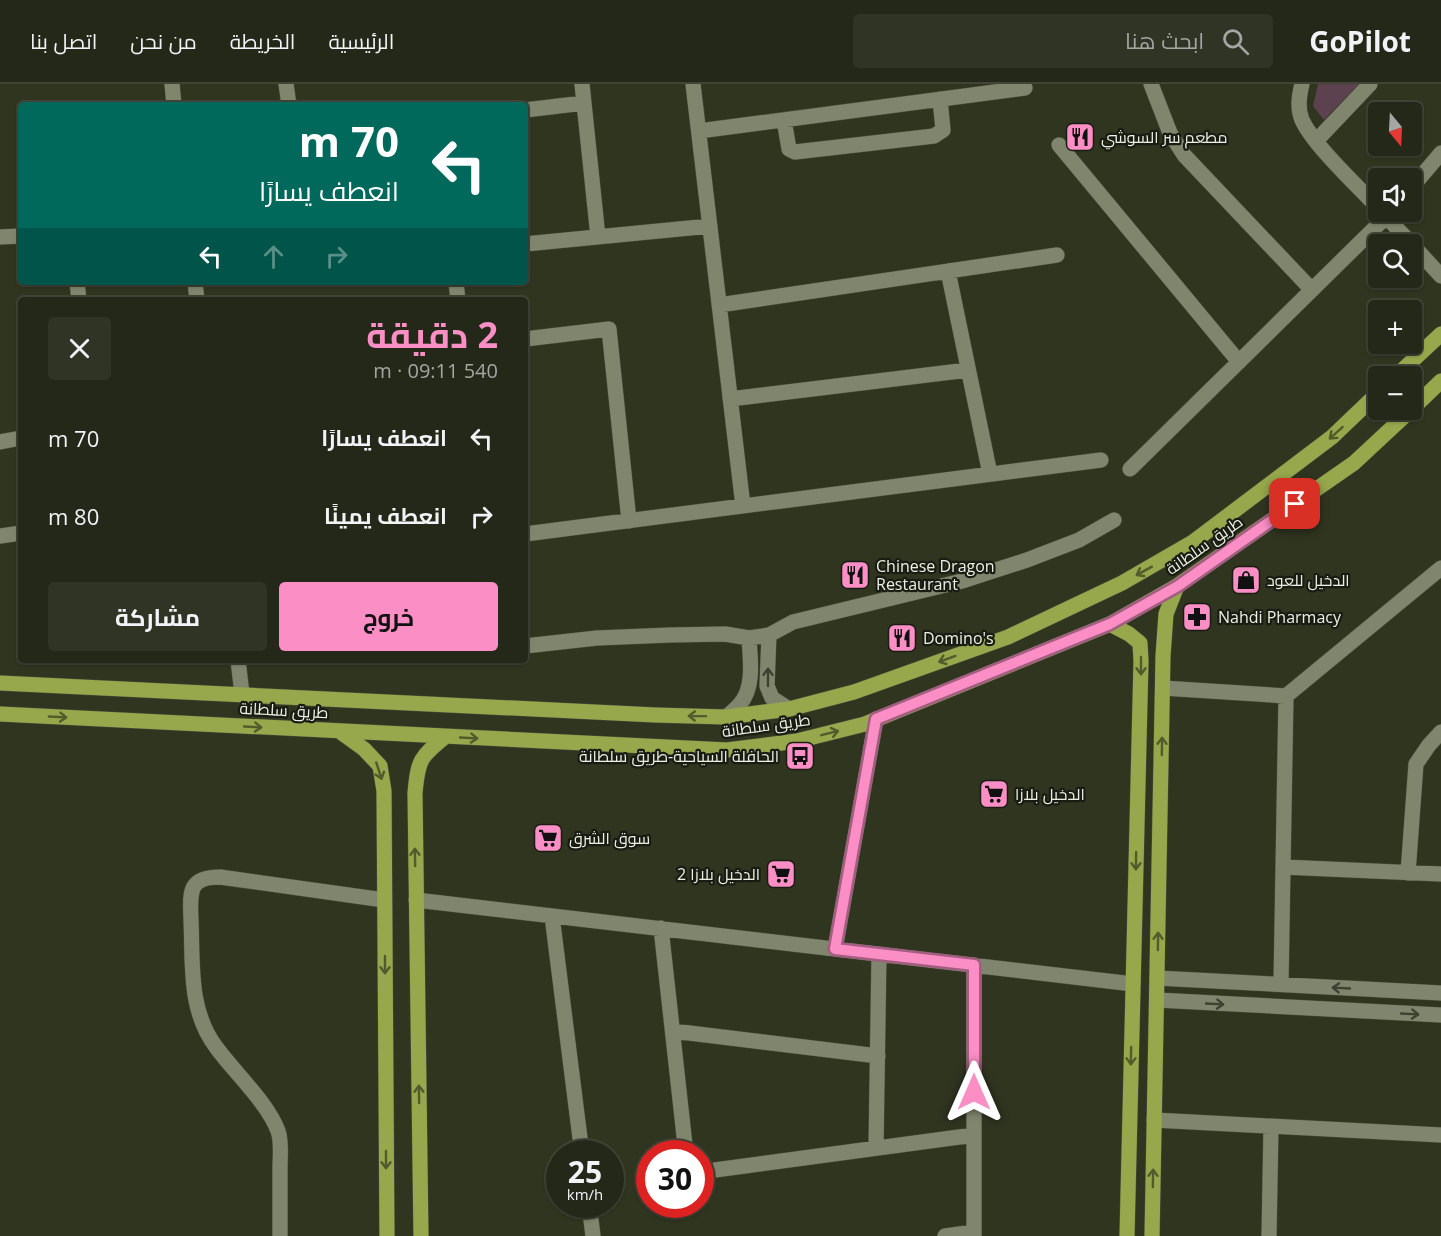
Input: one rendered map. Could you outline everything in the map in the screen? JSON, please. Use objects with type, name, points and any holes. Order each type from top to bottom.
[{"type":"main road","points":[[1407,366],[1441,334]]},
{"type":"main road","name":"طريق سلطانة","points":[[1422,399],[1441,381]]},
{"type":"main road","name":"طريق سلطانة","points":[[0,683],[655,716],[726,717],[789,709],[854,692],[1008,637],[1122,583],[1193,542],[1332,437],[1368,403]]},
{"type":"main road","name":"طريق سلطانة","points":[[0,714],[727,750],[797,741],[876,719],[1110,624],[1178,586],[1354,463],[1399,420]]},
{"type":"main road","points":[[1152,1236],[1163,688],[1166,614],[1178,586]]},
{"type":"main road","points":[[1110,624],[1140,643],[1141,652],[1127,1236]]},
{"type":"main road","points":[[339,731],[364,748],[380,766],[384,791],[387,1236]]},
{"type":"main road","points":[[421,1236],[415,793],[417,770],[424,753],[445,736]]},
{"type":"street","points":[[172,84],[174,102]]},
{"type":"street","points":[[286,84],[289,102]]},
{"type":"street","points":[[582,84],[598,237]]},
{"type":"street","points":[[693,84],[743,506]]},
{"type":"street","points":[[1151,84],[1170,133],[1184,155],[1312,290]]},
{"type":"street","points":[[1302,84],[1298,100],[1302,120],[1316,141],[1368,195]]},
{"type":"street","points":[[1316,141],[1370,84]]},
{"type":"street","points":[[699,131],[1025,88]]},
{"type":"street","points":[[784,120],[789,149],[795,152],[934,136],[944,130],[940,99]]},
{"type":"street","points":[[528,110],[584,103]]},
{"type":"street","points":[[1059,145],[1239,362]]},
{"type":"street","points":[[1422,176],[1441,153]]},
{"type":"street","points":[[1130,469],[1312,290],[1375,222]]},
{"type":"street","points":[[1393,222],[1441,276]]},
{"type":"street","points":[[528,244],[710,226]]},
{"type":"street","points":[[0,237],[18,236]]},
{"type":"street","points":[[719,305],[1057,255]]},
{"type":"street","points":[[948,271],[990,474]]},
{"type":"street","points":[[528,339],[609,329],[629,521]]},
{"type":"street","points":[[730,399],[968,370]]},
{"type":"street","points":[[0,442],[18,439]]},
{"type":"street","points":[[528,534],[1101,460]]},
{"type":"street","points":[[528,646],[628,637],[726,634],[749,638],[769,635],[793,622],[962,580],[1027,560],[1079,540],[1114,520]]},
{"type":"street","points":[[0,536],[18,533]]},
{"type":"street","points":[[1163,688],[1286,696],[1441,567]]},
{"type":"street","points":[[769,635],[767,686],[772,698],[789,709]]},
{"type":"street","points":[[726,717],[741,703],[749,690],[749,638]]},
{"type":"street","points":[[238,663],[242,694]]},
{"type":"street","points":[[1281,984],[1286,696]]},
{"type":"street","points":[[835,949],[876,719]]},
{"type":"street","points":[[1408,873],[1416,764],[1435,745],[1441,732]]},
{"type":"street","points":[[1283,867],[1441,874]]},
{"type":"street","points":[[280,1236],[278,1131],[262,1104],[211,1040],[196,1004],[191,909],[194,885],[200,879],[220,877],[384,900]]},
{"type":"street","points":[[416,900],[1133,984]]},
{"type":"street","points":[[552,916],[580,1140]]},
{"type":"street","points":[[661,928],[685,1140]]},
{"type":"street","points":[[876,1148],[879,954]]},
{"type":"street","points":[[945,1236],[974,1234],[974,965]]},
{"type":"street","points":[[1157,978],[1441,993]]},
{"type":"street","points":[[1157,1000],[1441,1015]]},
{"type":"street","points":[[673,1031],[878,1056]]},
{"type":"street","points":[[1154,1120],[1441,1135]]},
{"type":"street","points":[[1269,1236],[1272,1126]]},
{"type":"street","points":[[714,1170],[974,1135]]},
{"type":"street","points":[[591,1218],[593,1236]]},
{"type":"shaded area","points":[[1318,84],[1359,84],[1324,120],[1313,106]]},
{"type":"place","name":"مطعم سر السوشي","points":[[1080,137]]},
{"type":"place","name":"Chinese Dragon Restaurant","points":[[855,575]]},
{"type":"place","name":"الدخيل للعود","points":[[1246,580]]},
{"type":"place","name":"Nahdi Pharmacy","points":[[1197,617]]},
{"type":"place","name":"Domino's","points":[[902,638]]},
{"type":"place","name":"الحافلة السياحية-طريق سلطانة","points":[[800,756]]},
{"type":"place","name":"الدخیل بلازا","points":[[994,794]]},
{"type":"place","name":"سوق الشرق","points":[[548,838]]},
{"type":"place","name":"الدخیل بلازا 2","points":[[781,874]]},
{"type":"route","points":[[974,1092],[974,965],[835,949],[876,719],[1110,624],[1178,586],[1295,504]]}]
